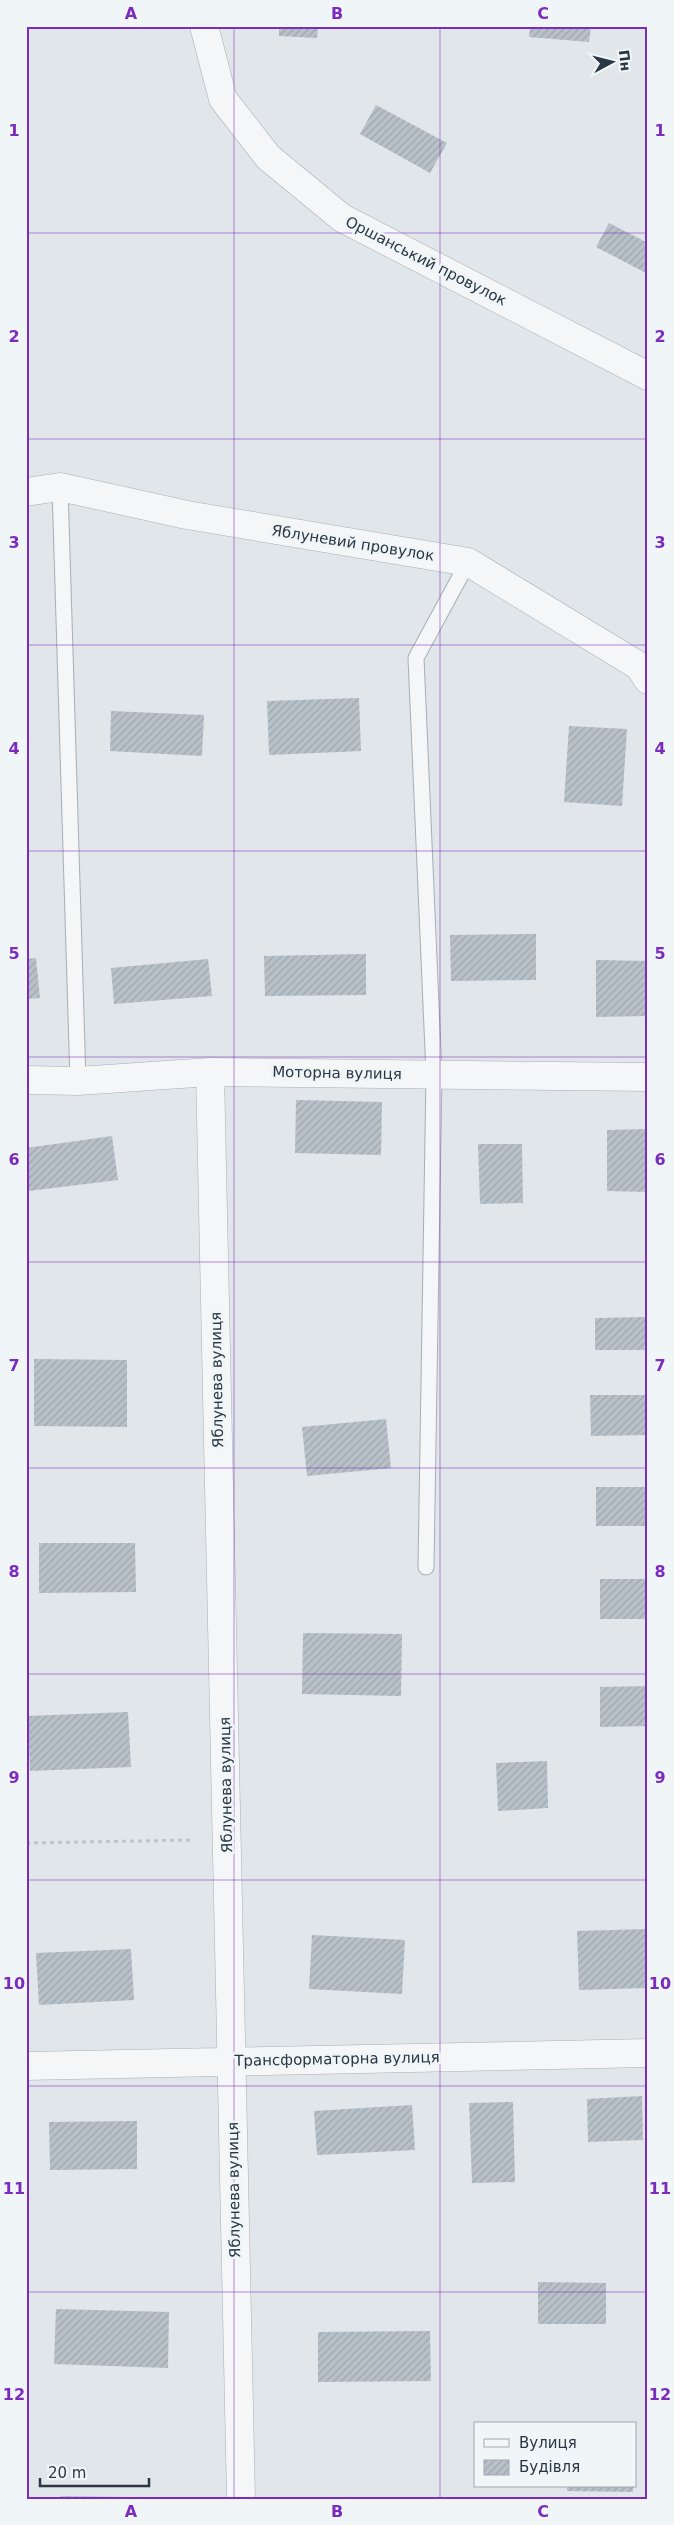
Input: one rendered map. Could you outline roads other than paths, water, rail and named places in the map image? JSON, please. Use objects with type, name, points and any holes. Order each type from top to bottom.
[{"type":"street","name":"Оршанський провулок","points":[[204,26],[223,99],[268,157],[342,218],[648,376]]},
{"type":"street","name":"Яблуневий провулок","points":[[26,492],[60,487],[187,515],[468,562],[639,666],[648,680]]},
{"type":"street","name":"Моторна вулиця","points":[[26,1080],[78,1082],[210,1072],[648,1077]]},
{"type":"street","name":"Яблунева вулиця","points":[[210,1072],[240,2499]]},
{"type":"street","name":"Трансформаторна вулиця","points":[[26,2066],[648,2053]]},
{"type":"lane","points":[[60,487],[78,1082]]},
{"type":"lane","points":[[426,1567],[434,1074],[416,658],[468,562]]}]
